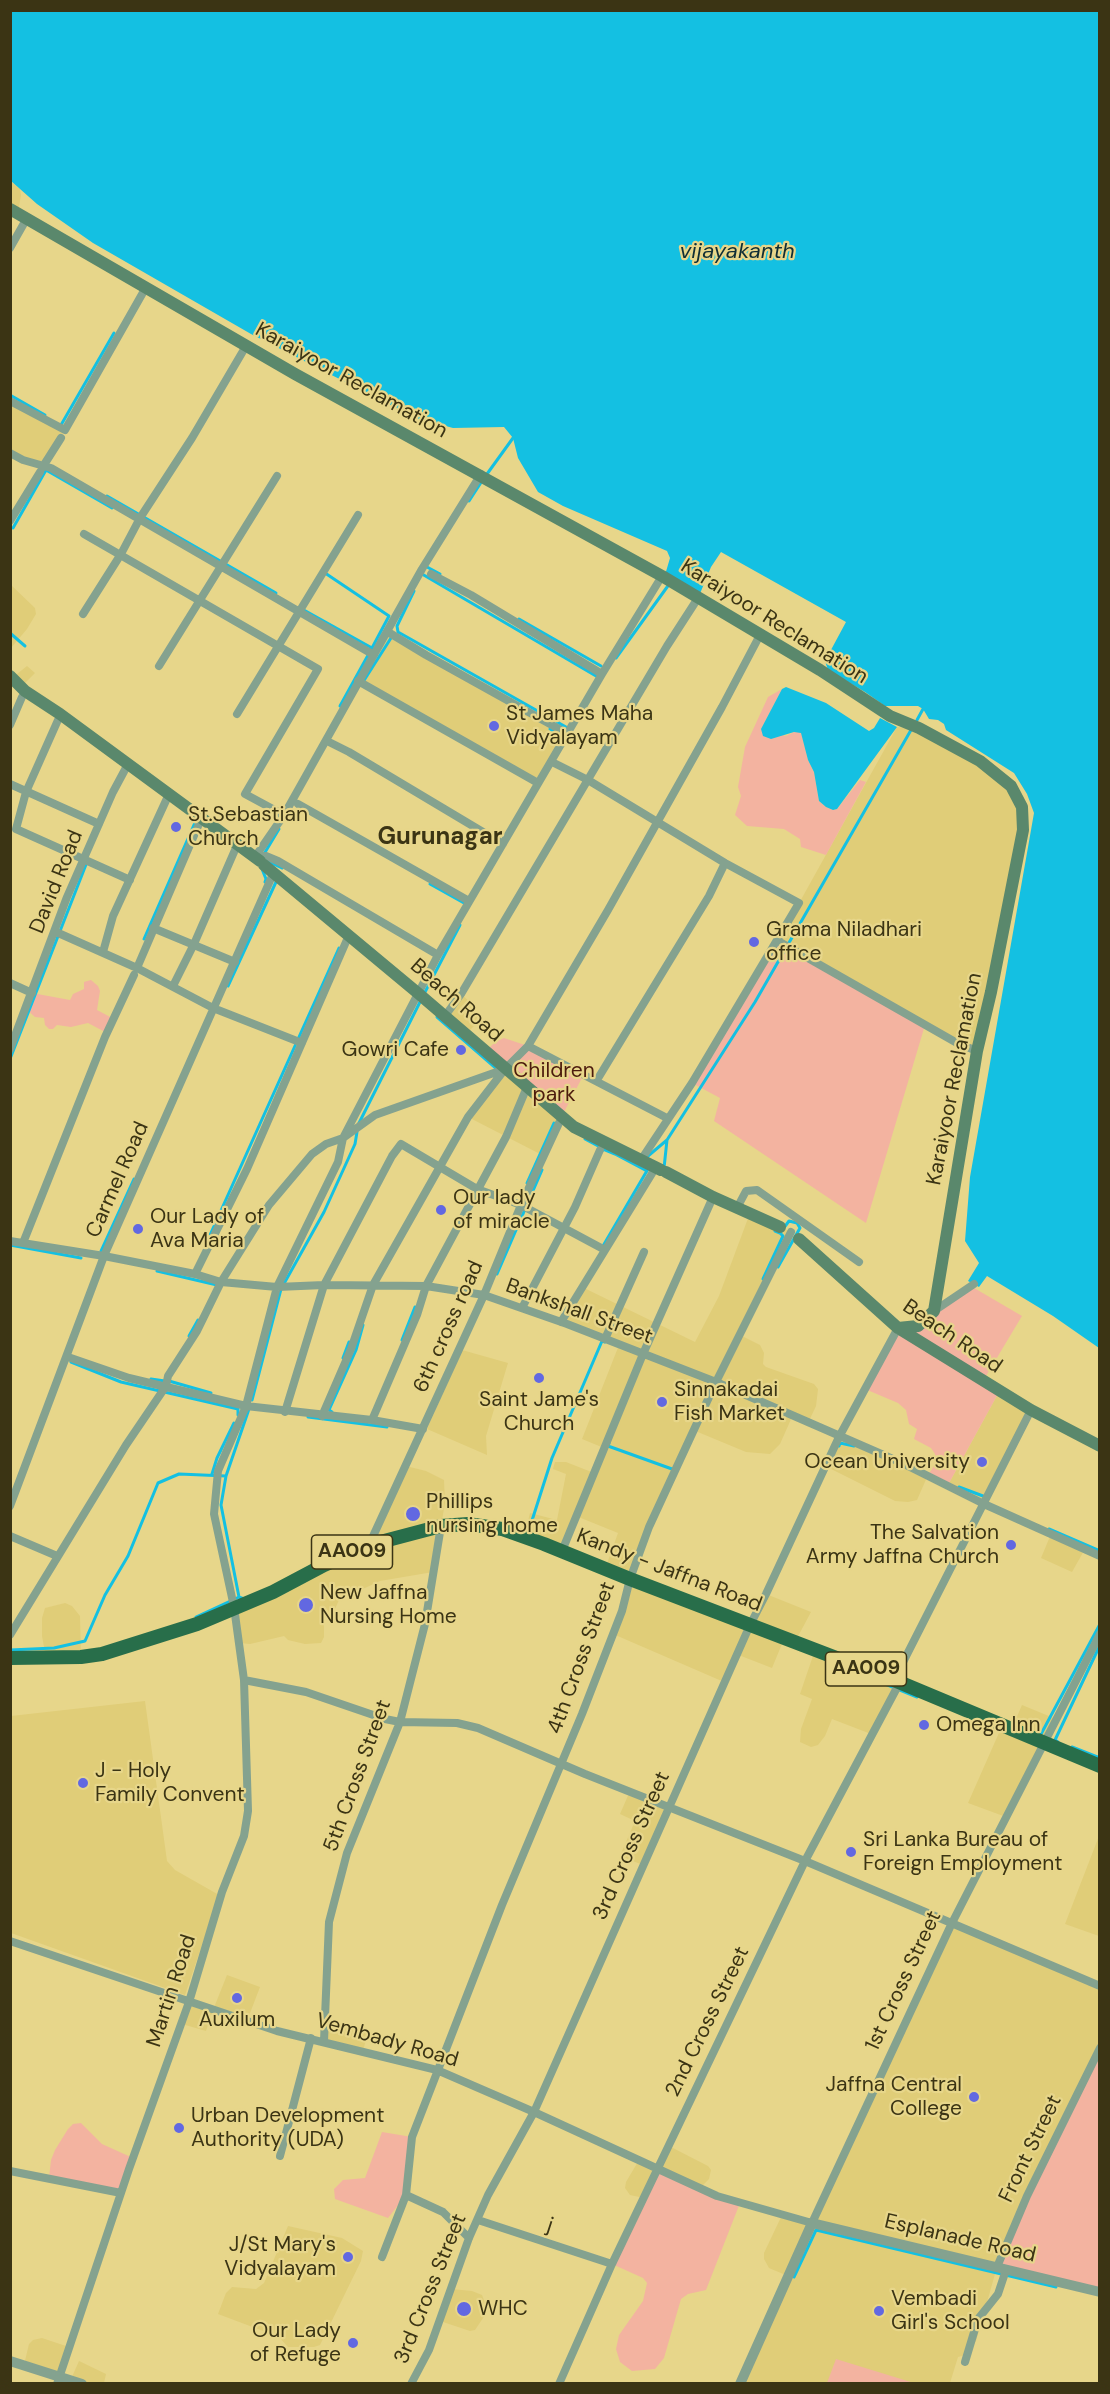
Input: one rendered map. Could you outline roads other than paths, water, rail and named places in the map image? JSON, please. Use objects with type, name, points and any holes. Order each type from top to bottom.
[{"type":"highway","name":"Kandy - Jaffna Road","points":[[11,1659],[81,1657],[102,1654],[197,1624],[273,1592],[324,1565],[369,1545],[441,1526],[468,1524],[490,1527],[562,1551],[897,1681],[1100,1766]]},
{"type":"main road","name":"Karaiyoor Reclamation","points":[[10,209],[97,258],[145,289],[481,474],[761,633],[890,716],[927,732],[980,761],[1011,786],[1022,807],[1024,818],[1020,849],[992,992],[977,1051],[934,1311]]},
{"type":"main road","name":"Beach Road","points":[[10,676],[25,691],[238,843],[574,1127],[601,1146],[641,1160],[789,1232],[898,1328],[1031,1410],[1100,1446]]},
{"type":"main road","points":[[898,1328],[918,1326],[934,1311]]},
{"type":"street","points":[[10,249],[27,218]]},
{"type":"street","points":[[10,401],[65,430],[145,289]]},
{"type":"street","points":[[83,614],[246,346]]},
{"type":"street","points":[[10,521],[61,438]]},
{"type":"street","points":[[10,453],[140,518],[374,655]]},
{"type":"street","name":"Carmel Road","points":[[10,1506],[68,1357],[104,1256],[235,962],[263,864],[284,815],[422,568],[481,474]]},
{"type":"street","points":[[159,666],[277,476]]},
{"type":"street","points":[[237,714],[358,515]]},
{"type":"street","points":[[84,534],[318,669],[245,794],[284,815]]},
{"type":"street","points":[[431,574],[471,595],[602,674]]},
{"type":"street","name":"Martin Road","points":[[58,2380],[189,2002],[222,1892],[244,1836],[248,1811],[244,1680],[234,1607],[214,1514],[218,1471],[246,1406],[277,1287],[332,1177],[343,1138],[438,955],[662,576]]},
{"type":"street","points":[[445,1016],[461,994],[667,646],[698,598]]},
{"type":"street","points":[[388,632],[568,734]]},
{"type":"street","points":[[322,1416],[351,1349],[373,1285],[468,1117],[505,1069],[528,1046],[761,633]]},
{"type":"street","points":[[358,681],[538,783]]},
{"type":"street","points":[[10,725],[22,697]]},
{"type":"street","points":[[58,720],[26,792],[16,829],[130,880]]},
{"type":"street","points":[[329,742],[503,844]]},
{"type":"street","points":[[552,762],[588,780],[725,863],[799,903],[692,1083],[641,1160]]},
{"type":"street","name":"David Road","points":[[10,1049],[56,932],[67,897],[128,765]]},
{"type":"street","points":[[10,784],[99,824]]},
{"type":"street","points":[[104,952],[106,933],[169,794]]},
{"type":"street","points":[[298,804],[469,901]]},
{"type":"street","points":[[23,1243],[105,1037],[202,817]]},
{"type":"street","points":[[173,986],[238,843]]},
{"type":"street","points":[[263,864],[266,856],[278,861],[438,955]]},
{"type":"street","points":[[597,1080],[709,896],[725,863]]},
{"type":"street","points":[[153,927],[235,962]]},
{"type":"street","points":[[56,932],[104,952],[135,971],[173,986],[213,1008],[302,1043]]},
{"type":"street","points":[[195,1274],[247,1169],[348,935]]},
{"type":"street","points":[[778,940],[957,1043],[977,1051]]},
{"type":"street","points":[[10,983],[32,993]]},
{"type":"street","points":[[528,1046],[667,1118]]},
{"type":"street","points":[[10,1635],[126,1445],[166,1386],[168,1376],[198,1331],[220,1282],[268,1204],[312,1154],[326,1144],[343,1138],[375,1115],[505,1069]]},
{"type":"street","points":[[372,1420],[417,1314],[426,1286],[506,1137],[527,1087]]},
{"type":"street","name":"6th cross road","points":[[369,1545],[484,1295],[521,1205],[559,1123]]},
{"type":"street","points":[[285,1412],[324,1285],[392,1156],[401,1144],[477,1189],[521,1205],[605,1250]]},
{"type":"street","points":[[522,1308],[586,1184],[601,1146]]},
{"type":"street","points":[[561,1322],[605,1250],[661,1170]]},
{"type":"street","points":[[737,1208],[747,1191],[757,1190],[859,1262]]},
{"type":"street","points":[[562,1551],[643,1354],[713,1197]]},
{"type":"street","name":"4th Cross Street","points":[[382,2257],[406,2195],[412,2137],[502,1905],[562,1764],[622,1611],[630,1579],[649,1527],[789,1232]]},
{"type":"street","name":"Bankshall Street","points":[[10,1241],[104,1256],[195,1274],[220,1282],[277,1287],[426,1286],[484,1295],[716,1382],[919,1471],[984,1504],[1100,1556]]},
{"type":"street","points":[[605,1339],[644,1252]]},
{"type":"street","points":[[934,1311],[974,1284]]},
{"type":"street","name":"3rd Cross Street","points":[[411,2384],[429,2350],[469,2238],[488,2195],[534,2112],[750,1625],[839,1437],[898,1328]]},
{"type":"street","points":[[68,1357],[129,1378],[246,1406],[372,1420],[423,1429]]},
{"type":"street","name":"2nd Cross Street","points":[[559,2384],[612,2264],[805,1861],[1031,1410]]},
{"type":"street","name":"5th Cross Street","points":[[324,2041],[329,1922],[347,1853],[400,1722],[425,1624],[441,1526]]},
{"type":"street","points":[[10,1536],[57,1556]]},
{"type":"street","name":"1st Cross Street","points":[[740,2384],[951,1924],[1100,1634]]},
{"type":"street","points":[[244,1680],[306,1692],[367,1714],[400,1722],[446,1723],[478,1728],[668,1808],[805,1861],[1100,1986]]},
{"type":"street","name":"Vembady Road","points":[[10,1941],[278,2031],[437,2070],[717,2196],[812,2223]]},
{"type":"street","points":[[280,2156],[311,2038]]},
{"type":"street","name":"Front Street","points":[[965,2362],[978,2319],[998,2294],[1002,2269],[1027,2196],[1100,2048]]},
{"type":"street","points":[[10,2171],[121,2193]]},
{"type":"street","points":[[406,2195],[443,2212],[469,2238]]},
{"type":"street","name":"j","points":[[478,2220],[612,2264]]},
{"type":"street","name":"Esplanade Road","points":[[812,2223],[1100,2292]]},
{"type":"street","points":[[10,2361],[58,2380],[82,2384]]},
{"type":"water","name":"vijayakanth","points":[[11,11],[1099,11],[1099,1348],[1053,1316],[987,1276],[979,1287],[968,1281],[979,1263],[965,1241],[970,1177],[1034,813],[1027,794],[1014,773],[946,730],[944,724],[938,720],[929,719],[923,709],[918,706],[885,706],[828,670],[825,661],[846,622],[721,552],[711,567],[699,596],[665,575],[670,558],[667,551],[563,506],[538,492],[518,458],[513,438],[504,427],[453,428],[416,418],[251,334],[93,243],[37,204],[11,181]]},
{"type":"water","points":[[786,687],[826,703],[869,731],[874,728],[880,718],[897,727],[837,809],[826,807],[819,801],[814,772],[808,760],[801,733],[794,732],[771,739],[763,736],[761,729],[782,689]]},
{"type":"waterway","points":[[61,425],[114,333]]},
{"type":"waterway","points":[[10,395],[45,415]]},
{"type":"waterway","points":[[487,474],[513,438]]},
{"type":"waterway","points":[[13,528],[46,470],[112,508]]},
{"type":"waterway","points":[[469,501],[482,481]]},
{"type":"waterway","points":[[107,496],[276,593]]},
{"type":"waterway","points":[[427,567],[440,574]]},
{"type":"waterway","points":[[325,573],[389,616],[372,648]]},
{"type":"waterway","points":[[422,574],[596,676]]},
{"type":"waterway","points":[[616,658],[670,583]]},
{"type":"waterway","points":[[414,591],[397,626],[398,632],[566,727]]},
{"type":"waterway","points":[[302,609],[372,648],[340,706]]},
{"type":"waterway","points":[[519,619],[601,666]]},
{"type":"waterway","points":[[10,633],[25,646]]},
{"type":"waterway","points":[[363,682],[391,638]]},
{"type":"waterway","points":[[917,720],[923,709]]},
{"type":"waterway","points":[[550,729],[563,736]]},
{"type":"waterway","points":[[648,1156],[667,1140],[755,1002],[911,730]]},
{"type":"waterway","points":[[144,939],[197,818]]},
{"type":"waterway","points":[[264,854],[279,829]]},
{"type":"waterway","points":[[267,861],[282,868]]},
{"type":"waterway","points":[[10,1059],[87,862]]},
{"type":"waterway","points":[[262,869],[265,882]]},
{"type":"waterway","points":[[228,986],[276,882]]},
{"type":"waterway","points":[[430,884],[464,903]]},
{"type":"waterway","points":[[424,994],[460,925]]},
{"type":"waterway","points":[[210,1235],[339,948]]},
{"type":"waterway","points":[[358,1125],[421,1000]]},
{"type":"waterway","points":[[437,1017],[498,1070]]},
{"type":"waterway","points":[[527,1183],[554,1123]]},
{"type":"waterway","points":[[252,1400],[281,1289],[324,1212],[355,1144],[357,1132]]},
{"type":"waterway","points":[[585,1139],[600,1147]]},
{"type":"waterway","points":[[664,1168],[667,1140]]},
{"type":"waterway","points":[[602,1151],[603,1149],[615,1154],[647,1171]]},
{"type":"waterway","points":[[603,1246],[648,1169]]},
{"type":"waterway","points":[[497,1274],[542,1170]]},
{"type":"waterway","points":[[101,1251],[134,1179]]},
{"type":"waterway","points":[[775,1231],[780,1233],[789,1221],[797,1223],[800,1228],[778,1267]]},
{"type":"waterway","points":[[763,1279],[783,1236],[780,1233]]},
{"type":"waterway","points":[[10,1245],[81,1258]]},
{"type":"waterway","points":[[157,1271],[217,1285]]},
{"type":"waterway","points":[[402,1340],[415,1307]]},
{"type":"waterway","points":[[189,1336],[198,1320]]},
{"type":"waterway","points":[[332,1412],[329,1410],[356,1350],[363,1325]]},
{"type":"waterway","points":[[528,1533],[552,1458],[602,1341],[605,1342]]},
{"type":"waterway","points":[[343,1358],[349,1342]]},
{"type":"waterway","points":[[71,1362],[121,1382],[238,1409],[238,1415]]},
{"type":"waterway","points":[[151,1379],[165,1381]]},
{"type":"waterway","points":[[169,1381],[211,1393]]},
{"type":"waterway","points":[[10,1650],[54,1648],[85,1641],[105,1595],[128,1556],[158,1483],[179,1474],[226,1476],[249,1409]]},
{"type":"waterway","points":[[308,1417],[387,1427]]},
{"type":"waterway","points":[[212,1474],[234,1423]]},
{"type":"waterway","points":[[609,1443],[608,1446],[672,1469]]},
{"type":"waterway","points":[[839,1446],[840,1443],[854,1446]]},
{"type":"waterway","points":[[226,1476],[221,1505],[239,1597]]},
{"type":"waterway","points":[[959,1487],[983,1496]]},
{"type":"waterway","points":[[1049,1529],[1100,1551]]},
{"type":"waterway","points":[[196,1617],[239,1597],[244,1599]]},
{"type":"waterway","points":[[1040,1736],[1100,1624]]},
{"type":"waterway","points":[[1058,1742],[1055,1740],[1100,1645]]},
{"type":"waterway","points":[[873,1679],[917,1697]]},
{"type":"waterway","points":[[1072,1747],[1100,1758]]},
{"type":"waterway","points":[[794,2277],[816,2230],[1056,2287]]},
{"type":"place","name":"St James Maha Vidyalayam","points":[[494,726]]},
{"type":"place","name":"St.Sebastian Church","points":[[176,827]]},
{"type":"place","name":"Grama Niladhari office","points":[[754,942]]},
{"type":"place","name":"Gowri Cafe","points":[[461,1050]]},
{"type":"place","name":"Our lady of miracle","points":[[441,1210]]},
{"type":"place","name":"Our Lady of Ava Maria","points":[[138,1229]]},
{"type":"place","name":"Saint Jame's Church","points":[[539,1378]]},
{"type":"place","name":"Sinnakadai Fish Market","points":[[662,1402]]},
{"type":"place","name":"Ocean University","points":[[982,1462]]},
{"type":"place","name":"Phillips nursing home","points":[[413,1514]]},
{"type":"place","name":"The Salvation Army Jaffna Church","points":[[1011,1545]]},
{"type":"place","name":"New Jaffna Nursing Home","points":[[306,1605]]},
{"type":"place","name":"Omega Inn","points":[[924,1725]]},
{"type":"place","name":"J - Holy Family Convent","points":[[83,1783]]},
{"type":"place","name":"Sri Lanka Bureau of Foreign Employment","points":[[851,1852]]},
{"type":"place","name":"Auxilum","points":[[237,1998]]},
{"type":"place","name":"Jaffna Central College","points":[[974,2097]]},
{"type":"place","name":"Urban Development Authority (UDA)","points":[[179,2128]]},
{"type":"place","name":"J/St Mary's Vidyalayam","points":[[348,2257]]},
{"type":"place","name":"WHC","points":[[464,2309]]},
{"type":"place","name":"Vembadi Girl's School","points":[[879,2311]]},
{"type":"place","name":"Our Lady of Refuge","points":[[353,2343]]},
{"type":"district","name":"Gurunagar","points":[[440,838]]},
{"type":"park label","name":"Children park","points":[[554,1083]]}]
